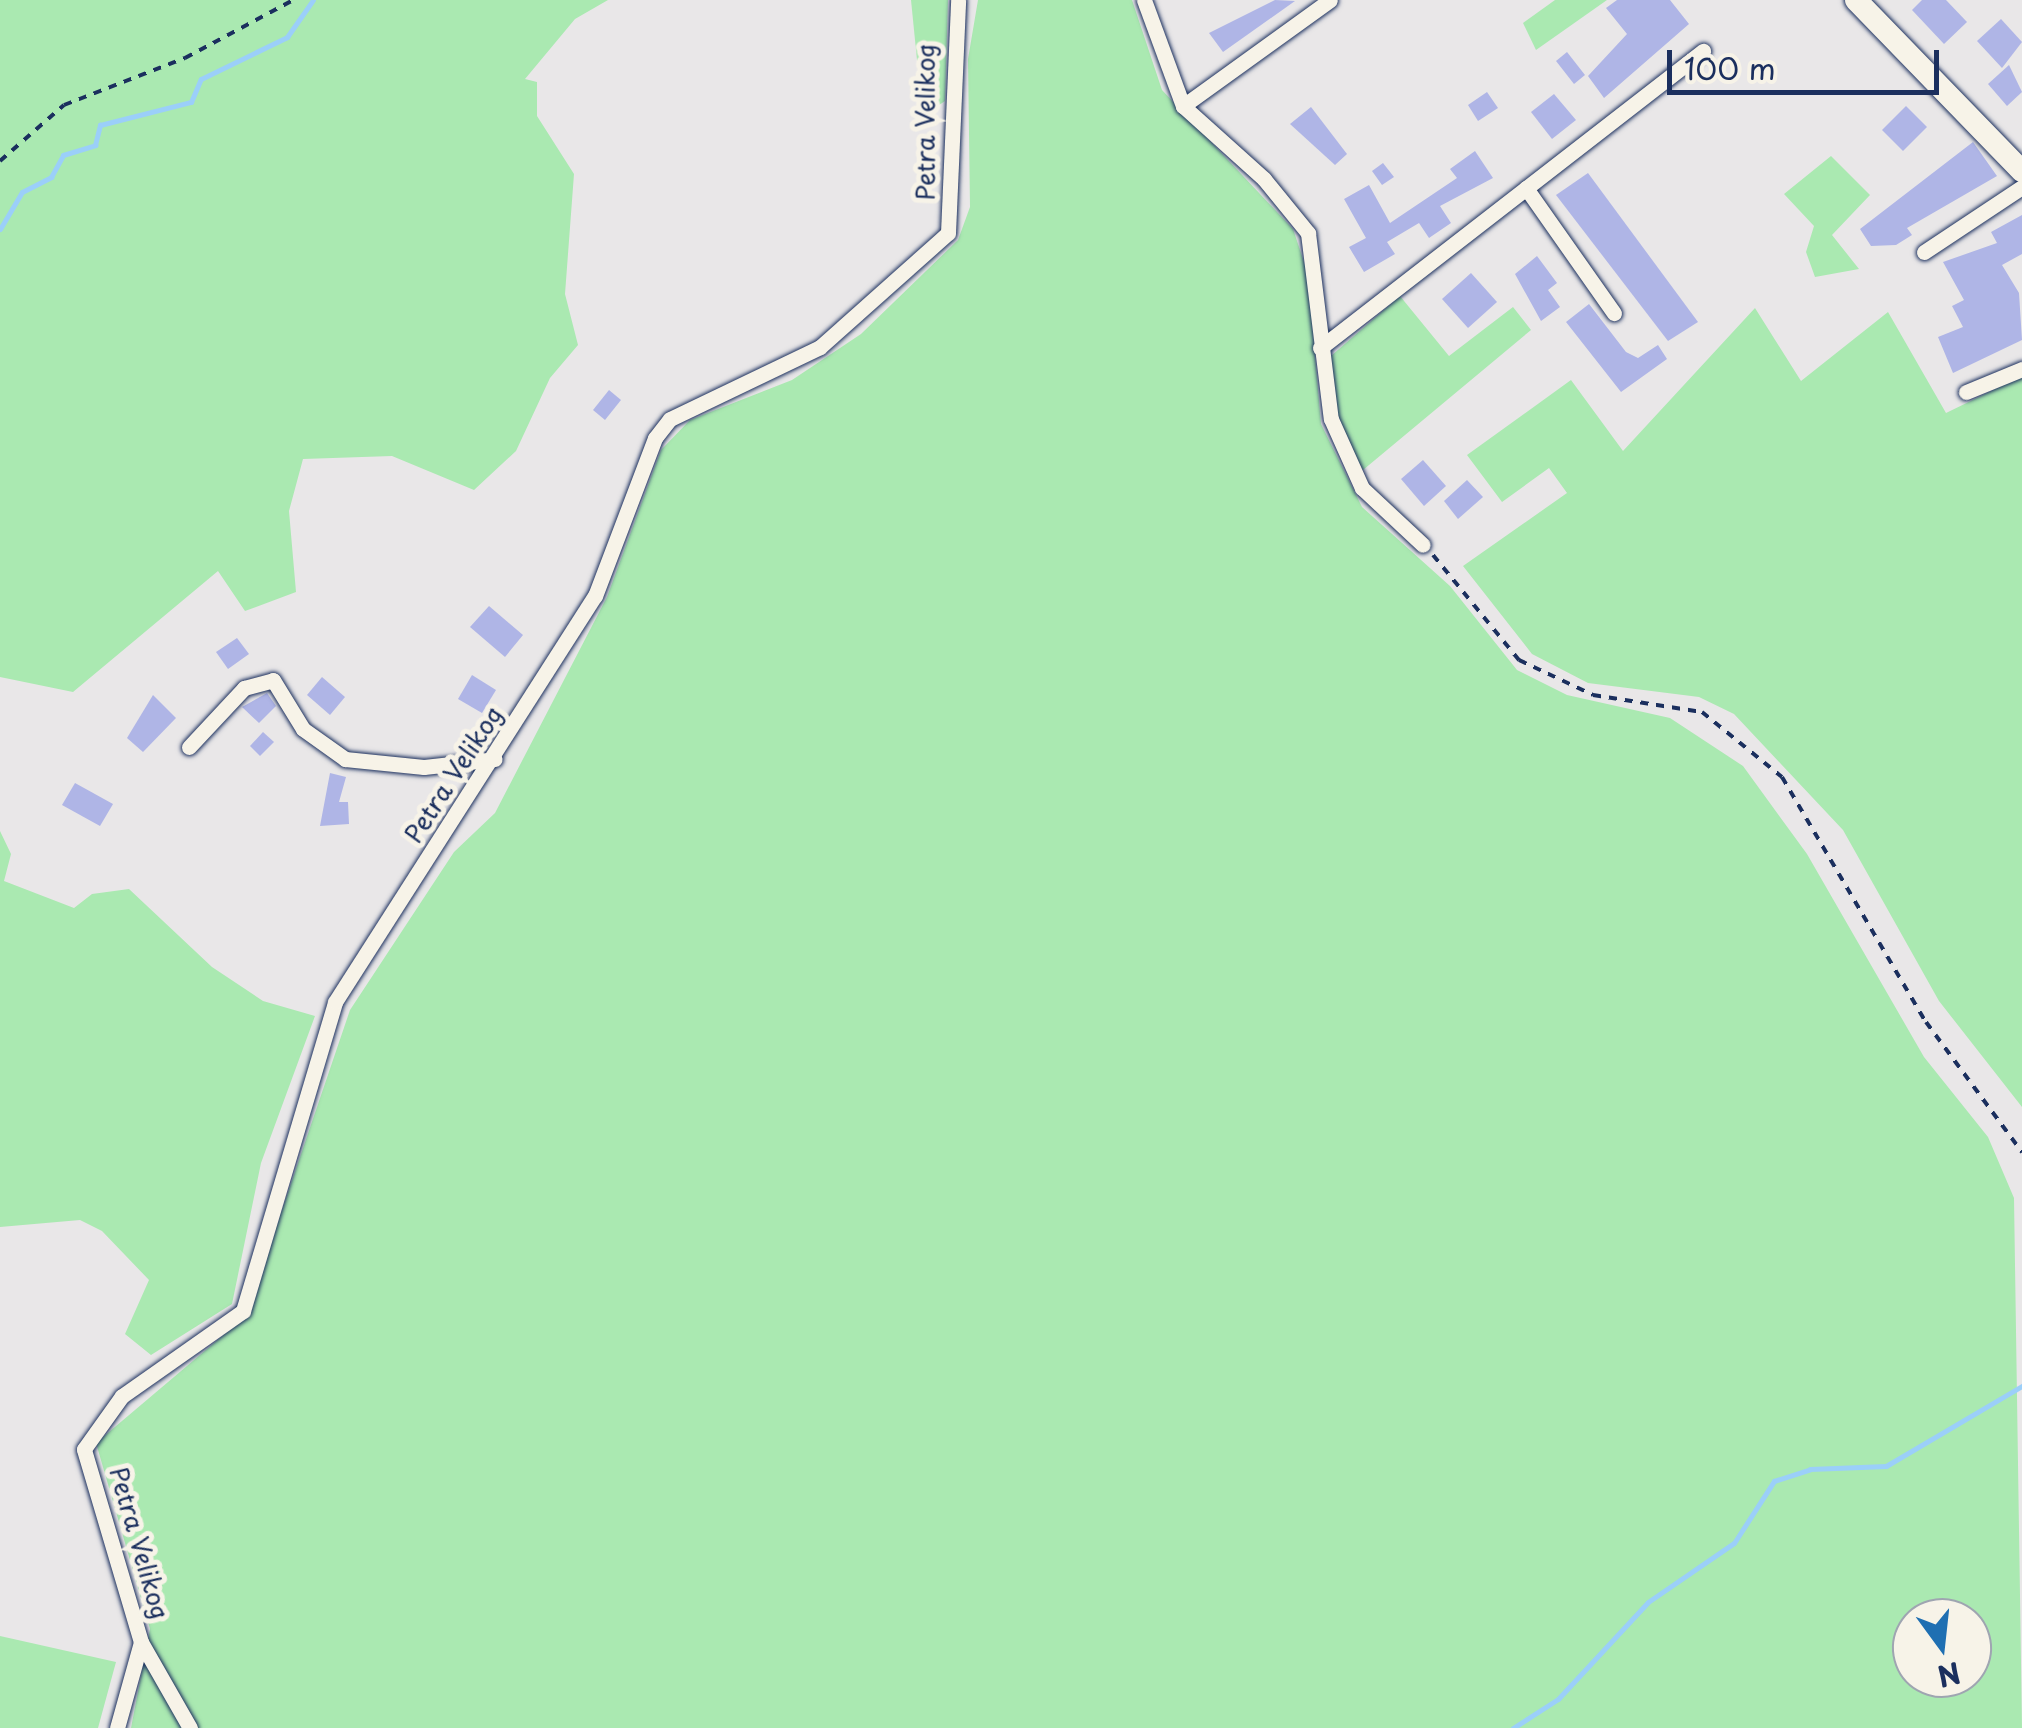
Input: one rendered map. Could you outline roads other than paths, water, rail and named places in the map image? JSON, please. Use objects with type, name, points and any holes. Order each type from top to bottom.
[{"type":"street","name":"Petra Velikog","points":[[190,1728],[141,1642],[84,1449],[122,1396],[243,1311],[335,1002],[496,759],[595,596],[670,419],[820,347],[948,233],[958,0]]},
{"type":"street","points":[[1144,0],[1183,106],[1298,214],[1316,258],[1320,348],[1331,419],[1350,465],[1423,545]]},
{"type":"street","points":[[1183,106],[1330,0]]},
{"type":"street","points":[[1856,0],[2022,171]]},
{"type":"street","points":[[1320,348],[1703,51]]},
{"type":"street","points":[[1526,188],[1614,313]]},
{"type":"street","points":[[1924,252],[2022,188]]},
{"type":"street","points":[[1966,392],[2022,368]]},
{"type":"street","points":[[188,747],[244,688],[273,680],[303,729],[345,759],[424,767],[496,759]]},
{"type":"street","name":"Petra Velikog","points":[[116,1728],[141,1642]]},
{"type":"waterway","points":[[0,229],[22,192],[51,177],[63,155],[95,145],[100,125],[191,102],[201,79],[287,37],[313,0]]},
{"type":"waterway","points":[[1513,1728],[1558,1699],[1648,1602],[1734,1543],[1774,1481],[1810,1469],[1886,1466],[2022,1386]]}]
